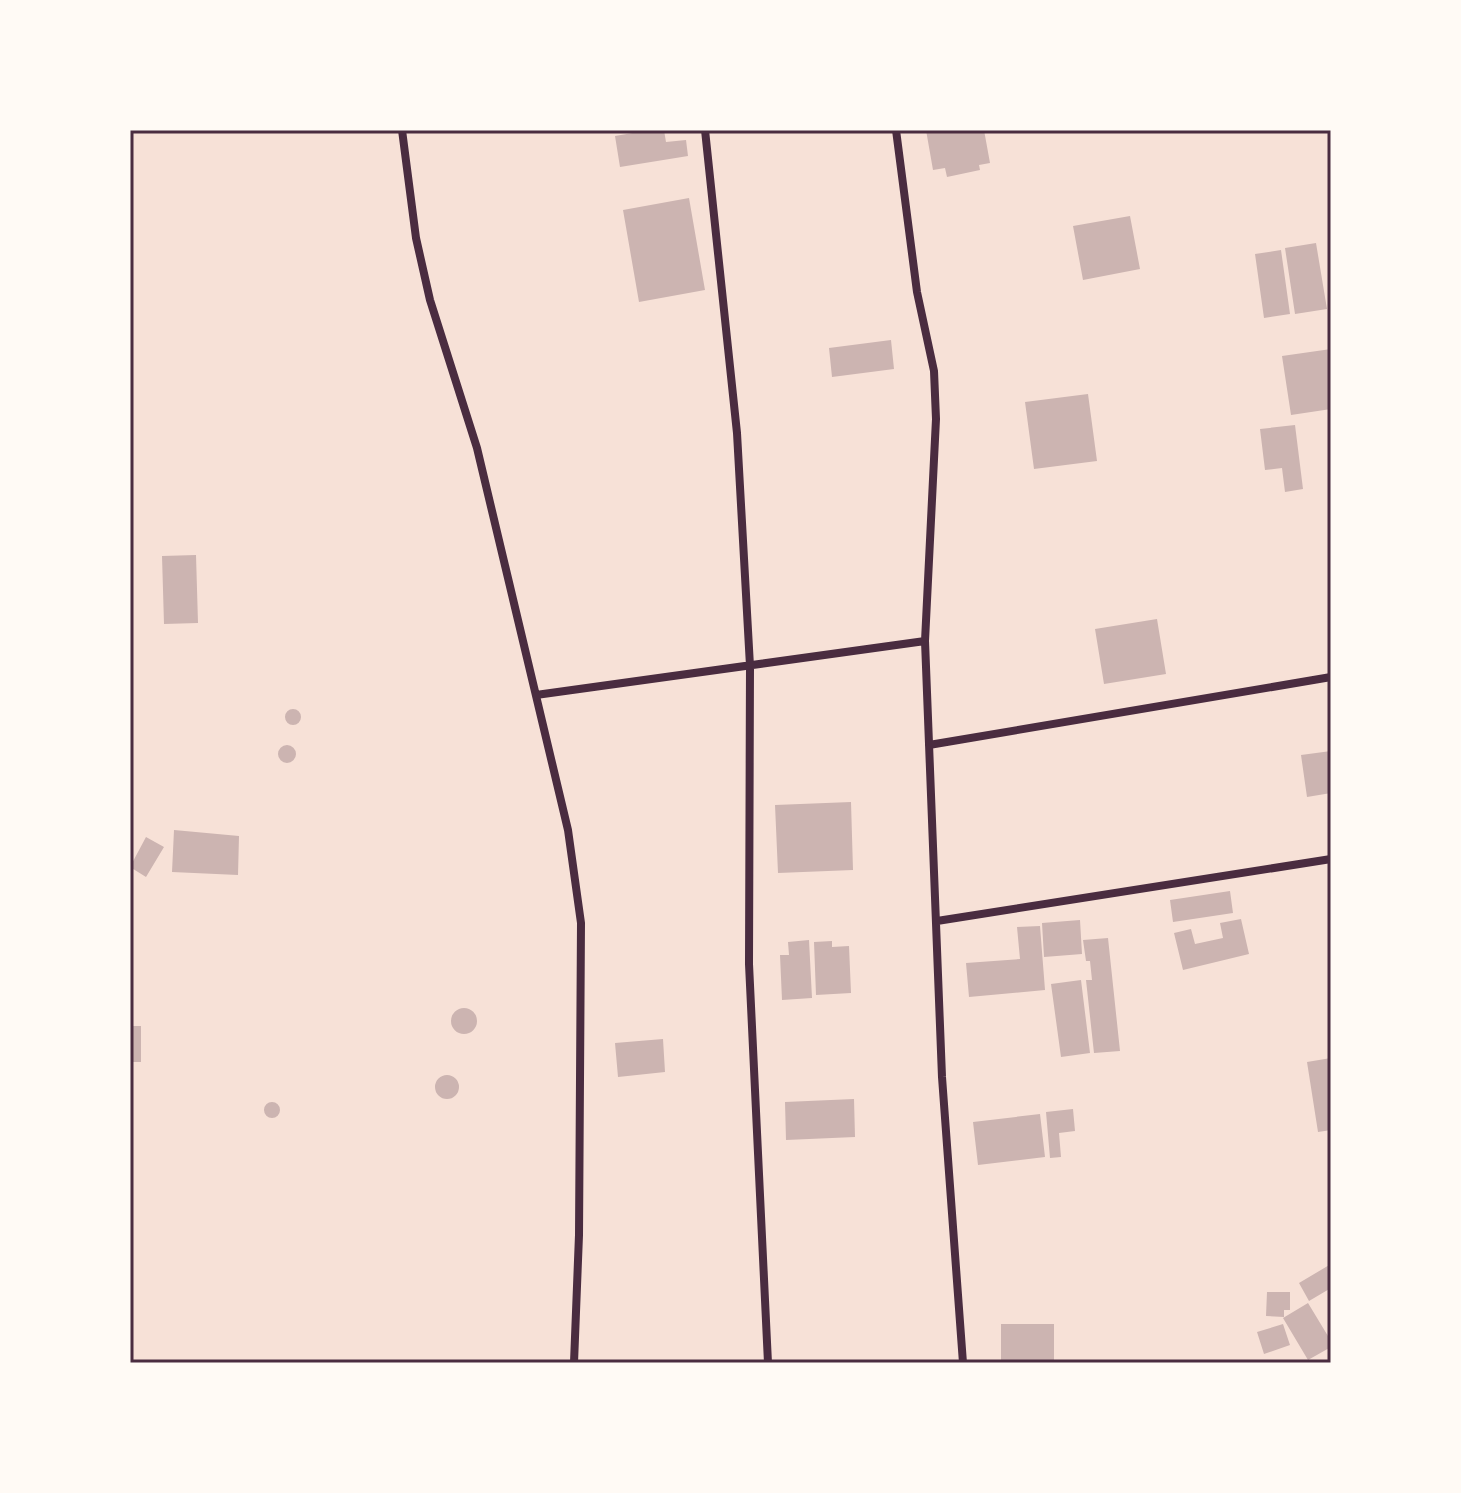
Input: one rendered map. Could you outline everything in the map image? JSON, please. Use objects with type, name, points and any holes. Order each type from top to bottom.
[{"type":"street","points":[[402,130],[416,238],[430,300],[477,448],[568,830],[581,923],[579,1235],[574,1363]]},
{"type":"street","points":[[705,130],[737,433],[750,666],[749,964],[768,1363]]},
{"type":"street","points":[[896,130],[917,292],[934,371],[936,432],[925,641],[942,1077],[963,1363]]},
{"type":"street","points":[[536,695],[925,641]]},
{"type":"street","points":[[929,745],[1331,677]]},
{"type":"street","points":[[937,921],[1331,859]]},
{"type":"building","points":[[664,130],[666,142],[686,140],[688,156],[620,167],[615,136]]},
{"type":"building","points":[[926,130],[984,130],[990,163],[979,165],[980,170],[947,177],[945,168],[933,170]]},
{"type":"building","points":[[689,198],[705,290],[639,302],[623,210]]},
{"type":"building","points":[[1130,216],[1140,269],[1083,280],[1073,226]]},
{"type":"building","points":[[1316,243],[1327,309],[1295,314],[1285,248]]},
{"type":"building","points":[[1281,250],[1290,314],[1264,318],[1255,254]]},
{"type":"building","points":[[891,340],[894,369],[832,377],[829,348]]},
{"type":"building","points":[[1331,349],[1331,409],[1291,415],[1282,356]]},
{"type":"building","points":[[1088,394],[1097,461],[1034,469],[1025,402]]},
{"type":"building","points":[[1295,425],[1303,489],[1285,492],[1282,468],[1265,470],[1260,429]]},
{"type":"building","points":[[196,555],[198,623],[164,624],[162,556]]},
{"type":"building","points":[[1157,619],[1166,674],[1104,684],[1095,629]]},
{"type":"building","points":[[293,709],[299,711],[299,723],[293,725],[287,723],[285,717],[287,711]]},
{"type":"building","points":[[287,745],[296,754],[287,763],[278,754]]},
{"type":"building","points":[[1331,751],[1331,793],[1307,797],[1301,755]]},
{"type":"building","points":[[851,802],[853,870],[778,873],[775,805]]},
{"type":"building","points":[[174,830],[239,836],[238,875],[172,872]]},
{"type":"building","points":[[146,837],[164,847],[146,877],[130,867]]},
{"type":"building","points":[[1230,891],[1233,913],[1173,922],[1170,900]]},
{"type":"building","points":[[1241,919],[1249,954],[1183,970],[1174,933],[1191,929],[1195,944],[1223,938],[1220,923]]},
{"type":"building","points":[[1080,920],[1082,954],[1044,957],[1042,923]]},
{"type":"building","points":[[1040,926],[1045,990],[969,997],[966,963],[1020,959],[1017,927]]},
{"type":"building","points":[[1108,938],[1120,1051],[1094,1053],[1086,980],[1092,980],[1083,940]]},
{"type":"building","points":[[809,940],[812,998],[782,1000],[780,955],[789,955],[788,942]]},
{"type":"building","points":[[832,941],[832,947],[849,946],[851,993],[816,995],[814,942]]},
{"type":"building","points":[[1081,980],[1090,1053],[1061,1057],[1051,984]]},
{"type":"building","points":[[464,1008],[473,1012],[477,1021],[473,1030],[464,1034],[455,1030],[451,1021],[455,1012]]},
{"type":"building","points":[[130,1026],[141,1026],[141,1062],[130,1062]]},
{"type":"building","points":[[663,1039],[665,1072],[618,1077],[615,1043]]},
{"type":"building","points":[[1331,1058],[1331,1130],[1318,1132],[1307,1062]]},
{"type":"building","points":[[447,1075],[456,1078],[459,1087],[456,1096],[447,1099],[438,1096],[435,1087],[438,1078]]},
{"type":"building","points":[[854,1099],[855,1137],[786,1140],[785,1102]]},
{"type":"building","points":[[272,1102],[280,1110],[272,1118],[264,1110]]},
{"type":"building","points":[[1073,1109],[1075,1131],[1059,1133],[1061,1157],[1050,1158],[1046,1112]]},
{"type":"building","points":[[1040,1114],[1045,1157],[978,1165],[973,1122]]},
{"type":"building","points":[[1331,1264],[1331,1288],[1309,1301],[1299,1283]]},
{"type":"building","points":[[1267,1292],[1290,1292],[1290,1310],[1284,1310],[1284,1317],[1266,1316]]},
{"type":"building","points":[[1308,1303],[1331,1341],[1331,1347],[1308,1360],[1283,1318]]},
{"type":"building","points":[[1001,1324],[1054,1324],[1054,1363],[1001,1363]]},
{"type":"building","points":[[1283,1324],[1290,1345],[1264,1354],[1257,1332]]}]
